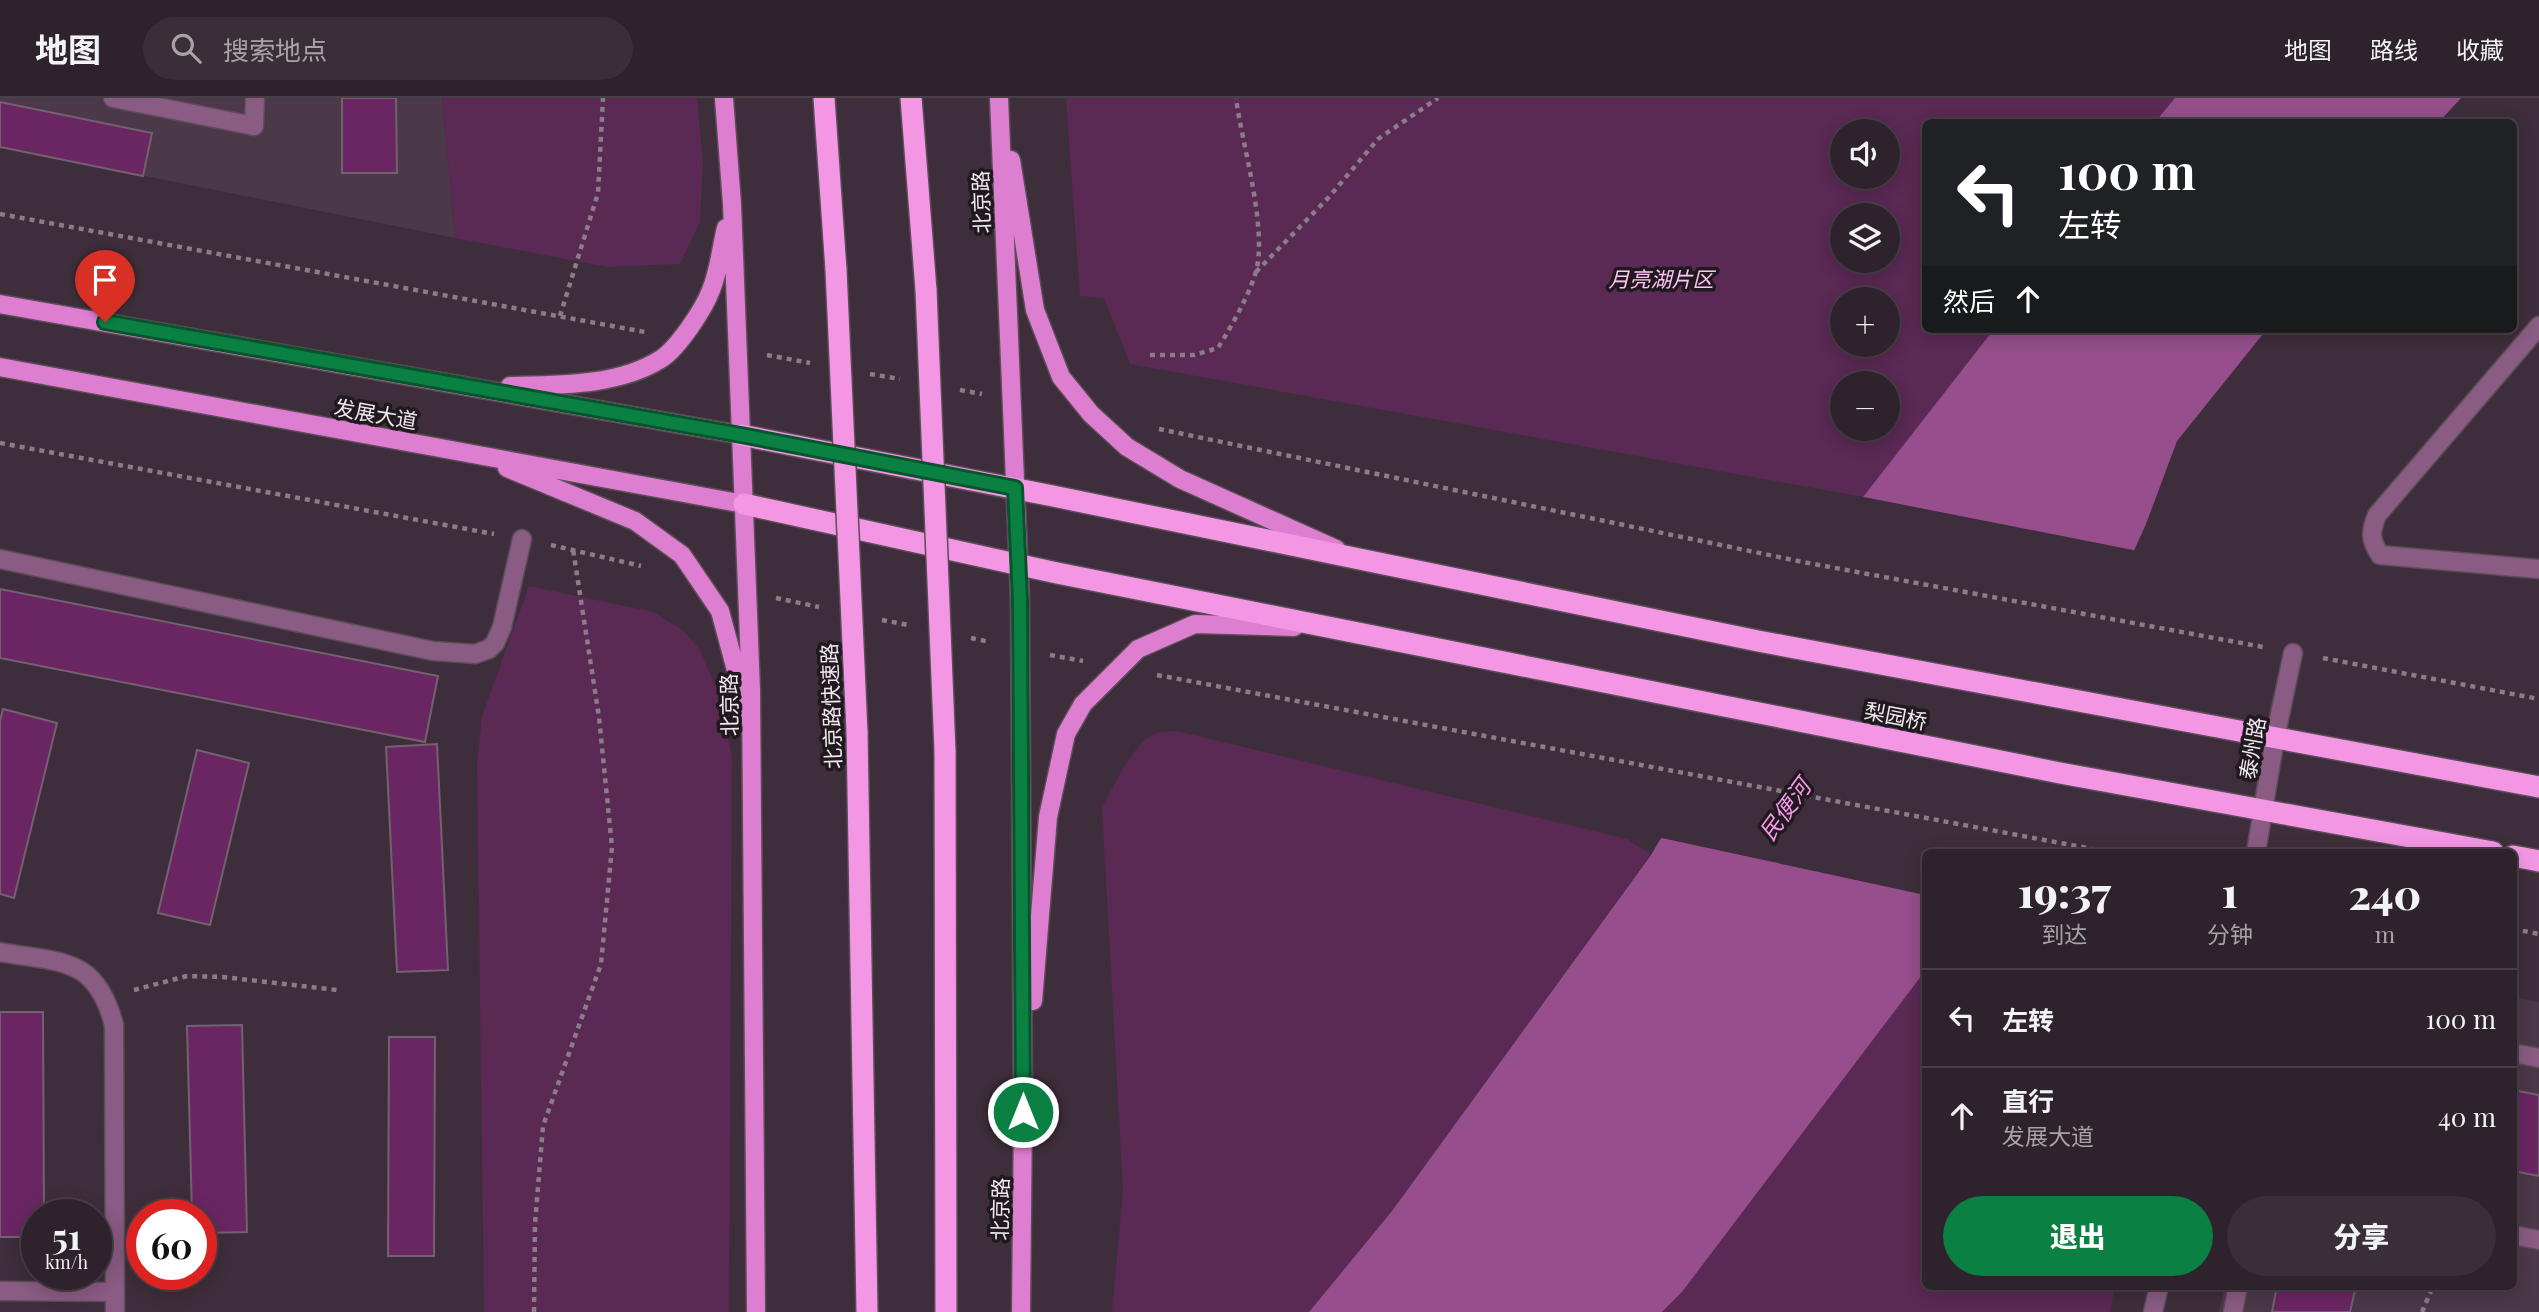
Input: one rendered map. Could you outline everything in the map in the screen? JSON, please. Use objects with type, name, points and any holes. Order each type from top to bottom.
[{"type":"highway","name":"北京路快速路","points":[[824,98],[836,270],[857,732],[867,1312]]},
{"type":"highway","points":[[911,98],[926,290],[945,751],[946,1312]]},
{"type":"highway","points":[[741,435],[1015,488],[1758,641],[2539,787]]},
{"type":"highway","name":"梨园桥","points":[[744,504],[1331,628],[2060,773],[2477,849]]},
{"type":"highway","points":[[2517,857],[2539,861]]},
{"type":"main road","name":"北京路","points":[[724,98],[732,204],[751,690],[756,1312]]},
{"type":"main road","name":"北京路","points":[[1000,98],[1018,564],[1023,1112],[1021,1312]]},
{"type":"main road","points":[[1000,98],[1035,310],[1062,377],[1091,414],[1127,447],[1180,479],[1358,559]]},
{"type":"main road","points":[[471,387],[580,384],[627,374],[662,358],[697,318],[712,289],[732,204]]},
{"type":"main road","name":"发展大道","points":[[0,304],[741,435]]},
{"type":"main road","name":"发展大道","points":[[0,368],[744,504]]},
{"type":"main road","points":[[471,454],[635,521],[682,555],[720,611],[737,674],[752,783]]},
{"type":"main road","points":[[1023,1112],[1048,817],[1066,734],[1083,704],[1138,649],[1195,624],[1331,628]]},
{"type":"street","points":[[113,98],[254,126],[256,98]]},
{"type":"street","points":[[2539,326],[2377,515],[2371,529],[2371,542],[2380,555],[2539,569]]},
{"type":"street","points":[[0,559],[433,651],[475,654],[489,649],[499,636],[522,539]]},
{"type":"street","name":"泰州路","points":[[2257,849],[2275,738],[2293,653]]},
{"type":"street","points":[[0,952],[78,968],[96,982],[107,1000],[114,1025],[115,1312]]},
{"type":"street","points":[[2517,1054],[2539,1058]]},
{"type":"street","points":[[2517,1236],[2539,1240]]},
{"type":"street","points":[[2153,1312],[2158,1290]]},
{"type":"street","points":[[2232,1312],[2237,1290]]},
{"type":"street","points":[[0,1291],[115,1292]]},
{"type":"path","points":[[560,316],[598,193],[603,98]]},
{"type":"path","points":[[1150,355],[1194,355],[1218,348],[1235,321],[1256,273],[1260,236],[1236,98]]},
{"type":"path","points":[[1256,273],[1329,197],[1378,139],[1438,98]]},
{"type":"path","points":[[0,214],[680,338]]},
{"type":"path","points":[[1146,426],[1803,562],[2539,699]]},
{"type":"path","points":[[534,1312],[536,1224],[543,1126],[601,964],[612,847],[599,717],[573,549]]},
{"type":"path","points":[[1058,656],[2093,849]]},
{"type":"path","points":[[2517,930],[2539,934]]},
{"type":"path","points":[[107,1000],[187,976],[223,977],[337,990]]},
{"type":"path","points":[[2422,1312],[2431,1290]]},
{"type":"shaded area","points":[[0,98],[442,98],[455,238],[0,147]]},
{"type":"shaded area","points":[[2517,998],[2539,1002],[2539,1312],[2219,1312],[2224,1290],[2517,1290]]},
{"type":"green space","points":[[442,98],[697,98],[703,163],[700,222],[680,264],[607,267],[455,238]]},
{"type":"green space","name":"月亮湖片区","points":[[1066,98],[2175,98],[2158,119],[1922,119],[1922,333],[1991,333],[1863,497],[1130,364],[1104,298],[1080,296]]},
{"type":"green space","points":[[529,586],[654,612],[684,631],[700,650],[716,688],[732,755],[729,1312],[484,1312],[477,763],[482,716]]},
{"type":"green space","points":[[1177,731],[1627,839],[1651,854],[1392,1211],[1309,1312],[1112,1312],[1123,1190],[1102,808],[1124,767],[1139,746],[1154,734]]},
{"type":"green space","points":[[1922,975],[1922,1290],[2114,1290],[2110,1312],[1662,1312],[1682,1292]]},
{"type":"water","points":[[2175,98],[2461,98],[2442,119],[2158,119]]},
{"type":"water","name":"民便河","points":[[1991,333],[2264,333],[2177,441],[2146,524],[1999,849],[1922,849],[1922,975],[1682,1292],[1662,1312],[1309,1312],[1392,1211],[1651,855],[1863,497]]},
{"type":"pier","points":[[1859,496],[2138,551],[2003,849],[1922,849],[1922,894],[1657,837]]},
{"type":"building","points":[[342,98],[396,98],[397,173],[342,173]]},
{"type":"building","points":[[0,102],[152,133],[143,176],[0,147]]},
{"type":"building","points":[[0,589],[438,676],[425,742],[0,658]]},
{"type":"building","points":[[3,709],[57,723],[14,898],[0,894],[0,721]]},
{"type":"building","points":[[437,744],[448,970],[397,972],[386,747]]},
{"type":"building","points":[[197,750],[249,763],[210,925],[158,913]]},
{"type":"building","points":[[0,1012],[43,1012],[44,1199],[21,1199],[21,1237],[0,1237]]},
{"type":"building","points":[[242,1025],[247,1232],[217,1233],[217,1199],[192,1199],[187,1026]]},
{"type":"building","points":[[389,1037],[435,1037],[434,1256],[388,1256]]},
{"type":"building","points":[[2517,1091],[2539,1095],[2539,1176],[2517,1172]]},
{"type":"building","points":[[2276,1290],[2355,1290],[2350,1312],[2272,1312]]},
{"type":"route","points":[[105,322],[741,435],[1015,488],[1020,600],[1023,1112]]}]
